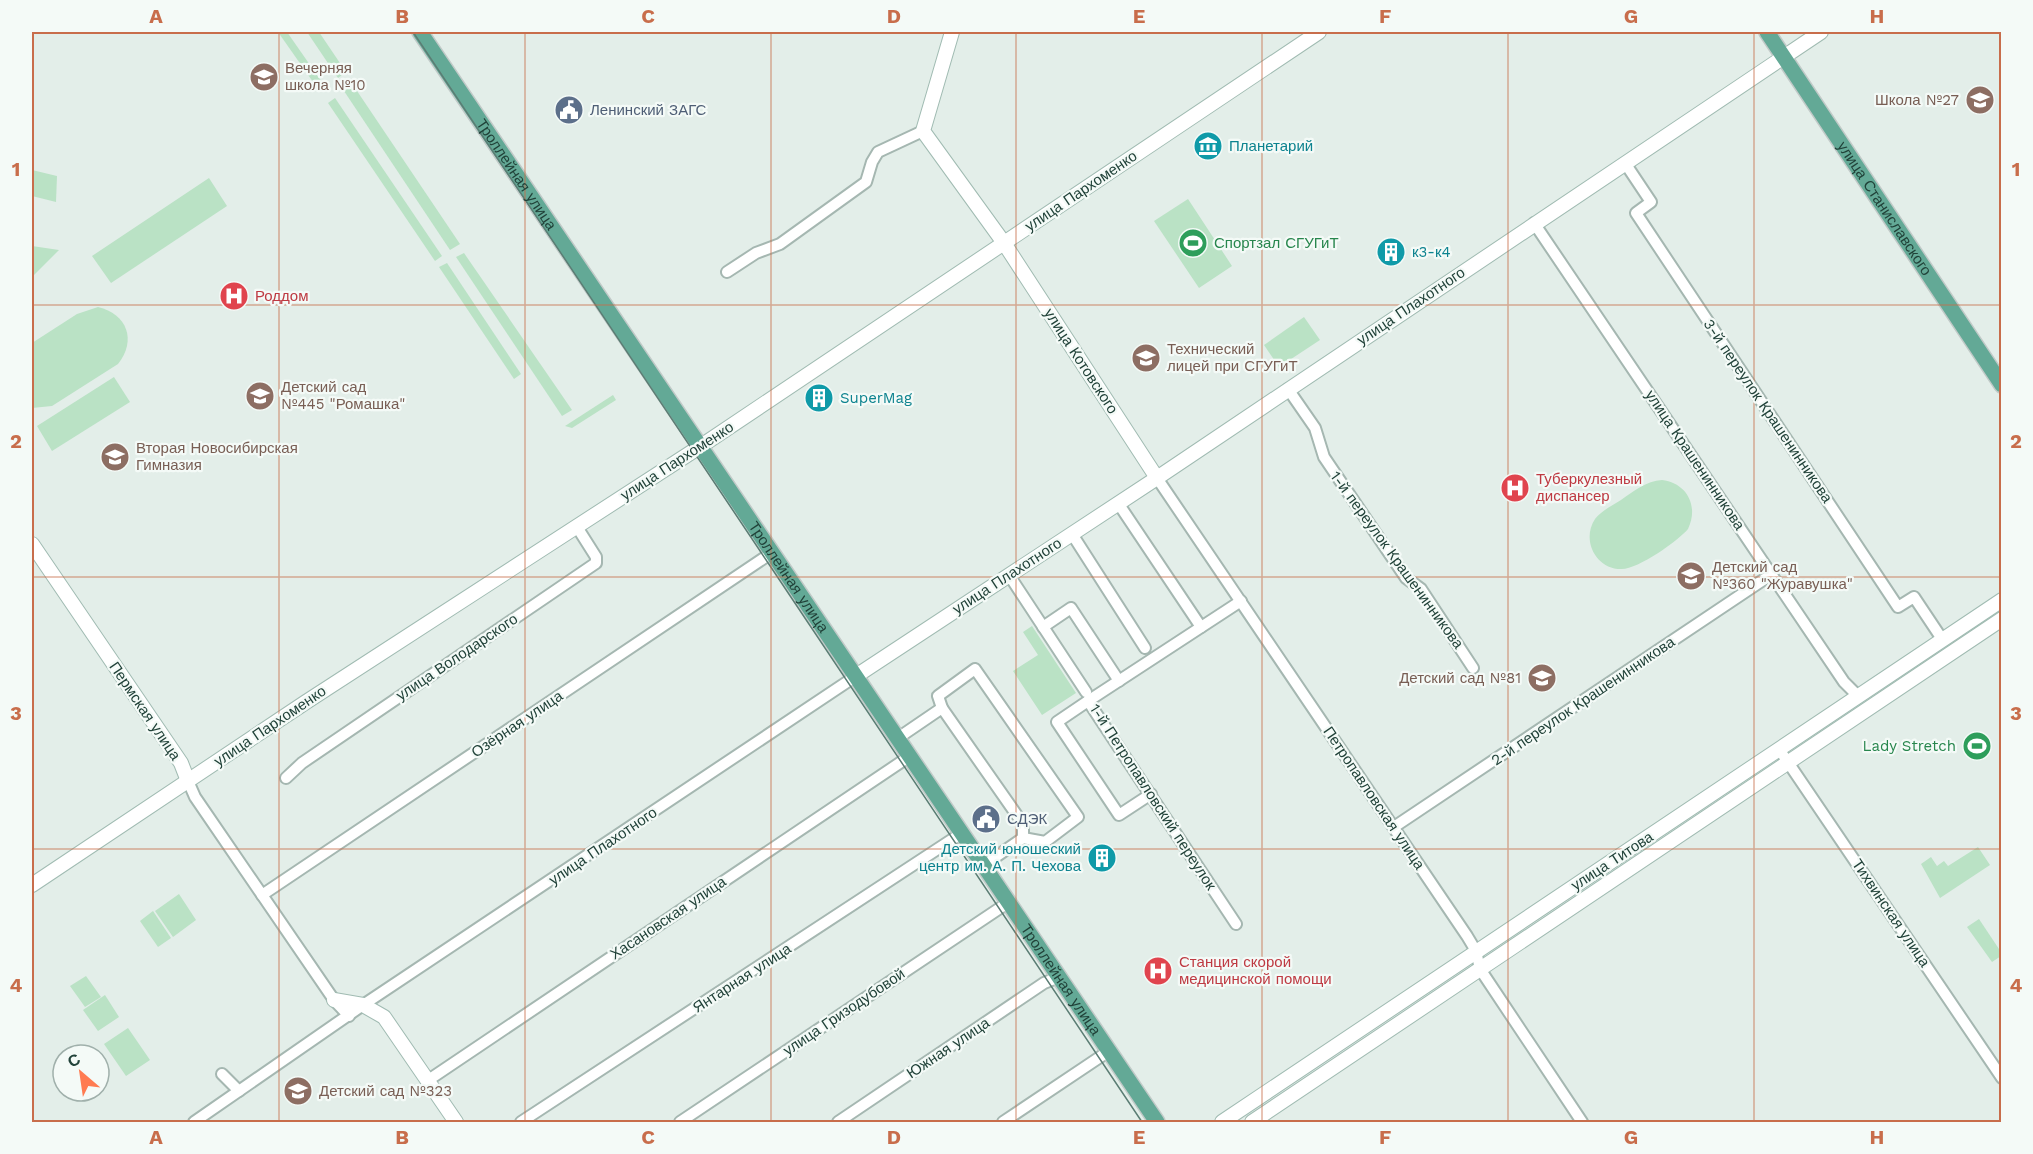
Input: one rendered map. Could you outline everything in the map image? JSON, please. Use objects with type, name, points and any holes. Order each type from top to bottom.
[{"type":"main road","name":"Троллейная улица","points":[[420,32],[1157,1122]]},
{"type":"main road","name":"улица Станиславского","points":[[1767,32],[2001,385]]},
{"type":"street","points":[[727,272],[756,253],[780,244],[866,182],[872,162],[878,152],[923,131],[952,32]]},
{"type":"street","name":"улица Пархоменко","points":[[32,885],[701,446],[1319,32]]},
{"type":"street","name":"улица Плахотного","points":[[194,1122],[363,1005],[1157,478],[1821,32]]},
{"type":"street","name":"улица Котовского","points":[[923,131],[1004,243],[1157,478]]},
{"type":"street","name":"3-й переулок Крашенинникова","points":[[1625,163],[1651,202],[1636,213],[1898,607],[1914,597],[1942,639]]},
{"type":"street","name":"улица Крашенинникова","points":[[1534,223],[1844,682],[1857,695]]},
{"type":"street","name":"1-й переулок Крашенинникова","points":[[1288,389],[1315,428],[1324,457],[1406,578],[1421,589],[1473,668]]},
{"type":"street","name":"Петропавловская улица","points":[[1157,478],[1476,951],[1480,969],[1582,1122]]},
{"type":"street","points":[[1118,504],[1201,627]]},
{"type":"street","name":"улица Володарского","points":[[286,778],[302,764],[596,563],[596,557],[577,527]]},
{"type":"street","points":[[1072,534],[1145,648]]},
{"type":"street","name":"Пермская улица","points":[[32,543],[181,763],[195,797],[334,1000],[349,1016]]},
{"type":"street","name":"Озёрная улица","points":[[262,896],[772,552]]},
{"type":"street","name":"2-й переулок Крашенинникова","points":[[1394,827],[1772,574]]},
{"type":"street","name":"1-й Петропавловский переулок","points":[[1009,575],[1236,924]]},
{"type":"street","name":"улица Титова","points":[[1222,1122],[2001,600]]},
{"type":"street","name":"1-й Петропавловский переулок","points":[[1087,697],[1119,681],[1240,601]]},
{"type":"street","points":[[1043,627],[1071,608],[1119,681]]},
{"type":"street","name":"улица Титова","points":[[1252,1122],[2001,619]]},
{"type":"street","points":[[984,865],[1023,838],[1045,842],[1078,817],[975,669],[938,696],[942,708],[1023,824],[1023,838]]},
{"type":"street","points":[[1087,697],[1057,722],[1119,815],[1150,794]]},
{"type":"street","points":[[898,738],[942,708]]},
{"type":"street","name":"Тихвинская улица","points":[[1779,749],[2001,1078]]},
{"type":"street","name":"Хасановская улица","points":[[427,1081],[910,756]]},
{"type":"street","name":"Янтарная улица","points":[[521,1122],[962,833]]},
{"type":"street","name":"улица Гризодубовой","points":[[680,1122],[1009,902]]},
{"type":"street","name":"Южная улица","points":[[838,1122],[1044,983],[1059,977]]},
{"type":"street","points":[[334,1000],[363,1005],[384,1017],[456,1122]]},
{"type":"street","points":[[1003,1122],[1109,1051]]},
{"type":"street","points":[[222,1074],[239,1092]]},
{"type":"green space","points":[[278,32],[287,32],[324,85],[318,89]]},
{"type":"green space","points":[[307,32],[319,32],[346,72],[338,78]]},
{"type":"green space","points":[[353,85],[460,244],[450,250],[344,91]]},
{"type":"green space","points":[[335,98],[442,256],[435,261],[328,103]]},
{"type":"green space","points":[[32,170],[57,176],[56,202],[32,196]]},
{"type":"green space","points":[[209,178],[227,206],[111,283],[92,256]]},
{"type":"green space","name":"Спортзал СГУГиТ","points":[[1188,199],[1232,266],[1199,288],[1154,221]]},
{"type":"green space","points":[[32,246],[59,250],[32,277]]},
{"type":"green space","points":[[464,253],[572,410],[562,416],[456,257]]},
{"type":"green space","points":[[447,263],[521,374],[514,379],[439,267]]},
{"type":"green space","points":[[98,307],[116,315],[126,329],[128,337],[124,355],[118,364],[52,406],[32,408],[32,343],[77,314]]},
{"type":"green space","points":[[1304,317],[1320,340],[1279,367],[1264,345]]},
{"type":"green space","points":[[114,377],[130,402],[52,451],[37,426]]},
{"type":"green space","points":[[613,395],[616,400],[572,428],[565,426]]},
{"type":"green space","points":[[1662,480],[1678,486],[1688,497],[1692,512],[1688,529],[1667,547],[1637,565],[1621,569],[1604,564],[1593,552],[1590,544],[1591,527],[1595,519],[1640,487]]},
{"type":"green space","points":[[1032,626],[1076,693],[1042,715],[1013,671],[1038,655],[1023,632]]},
{"type":"green space","points":[[1978,847],[1990,865],[1940,898],[1921,864],[1931,857],[1937,866],[1944,861],[1948,866]]},
{"type":"green space","points":[[179,894],[196,920],[173,937],[155,911]]},
{"type":"green space","points":[[153,911],[171,938],[158,947],[140,921]]},
{"type":"green space","points":[[1979,919],[2001,952],[2001,956],[1992,962],[1967,927]]},
{"type":"green space","points":[[86,976],[101,997],[85,1007],[70,986]]},
{"type":"green space","points":[[105,995],[119,1017],[98,1031],[83,1010]]},
{"type":"green space","points":[[128,1028],[150,1060],[126,1076],[111,1054],[111,1043],[106,1043]]},
{"type":"tram line","points":[[413,32],[1142,1122]]},
{"type":"place","name":"Вечерняя школа №10","points":[[264,77]]},
{"type":"place","name":"Школа №27","points":[[1980,100]]},
{"type":"place","name":"Ленинский ЗАГС","points":[[569,110]]},
{"type":"place","name":"Планетарий","points":[[1208,146]]},
{"type":"place","name":"Спортзал СГУГиТ","points":[[1193,243]]},
{"type":"place","name":"к3-к4","points":[[1391,252]]},
{"type":"place","name":"Роддом","points":[[234,296]]},
{"type":"place","name":"Технический лицей при СГУГиТ","points":[[1146,358]]},
{"type":"place","name":"Детский сад №445 \"Ромашка\"","points":[[260,396]]},
{"type":"place","name":"SuperMag","points":[[819,398]]},
{"type":"place","name":"Вторая Новосибирская Гимназия","points":[[115,457]]},
{"type":"place","name":"Туберкулезный диспансер","points":[[1515,488]]},
{"type":"place","name":"Детский сад №360 \"Журавушка\"","points":[[1691,576]]},
{"type":"place","name":"Детский сад №81","points":[[1542,678]]},
{"type":"place","name":"Lady Stretch","points":[[1977,746]]},
{"type":"place","name":"СДЭК","points":[[986,819]]},
{"type":"place","name":"Детский юношеский центр им. А. П. Чехова","points":[[1102,858]]},
{"type":"place","name":"Станция скорой медицинской помощи","points":[[1158,971]]},
{"type":"place","name":"Детский сад №323","points":[[298,1091]]}]
